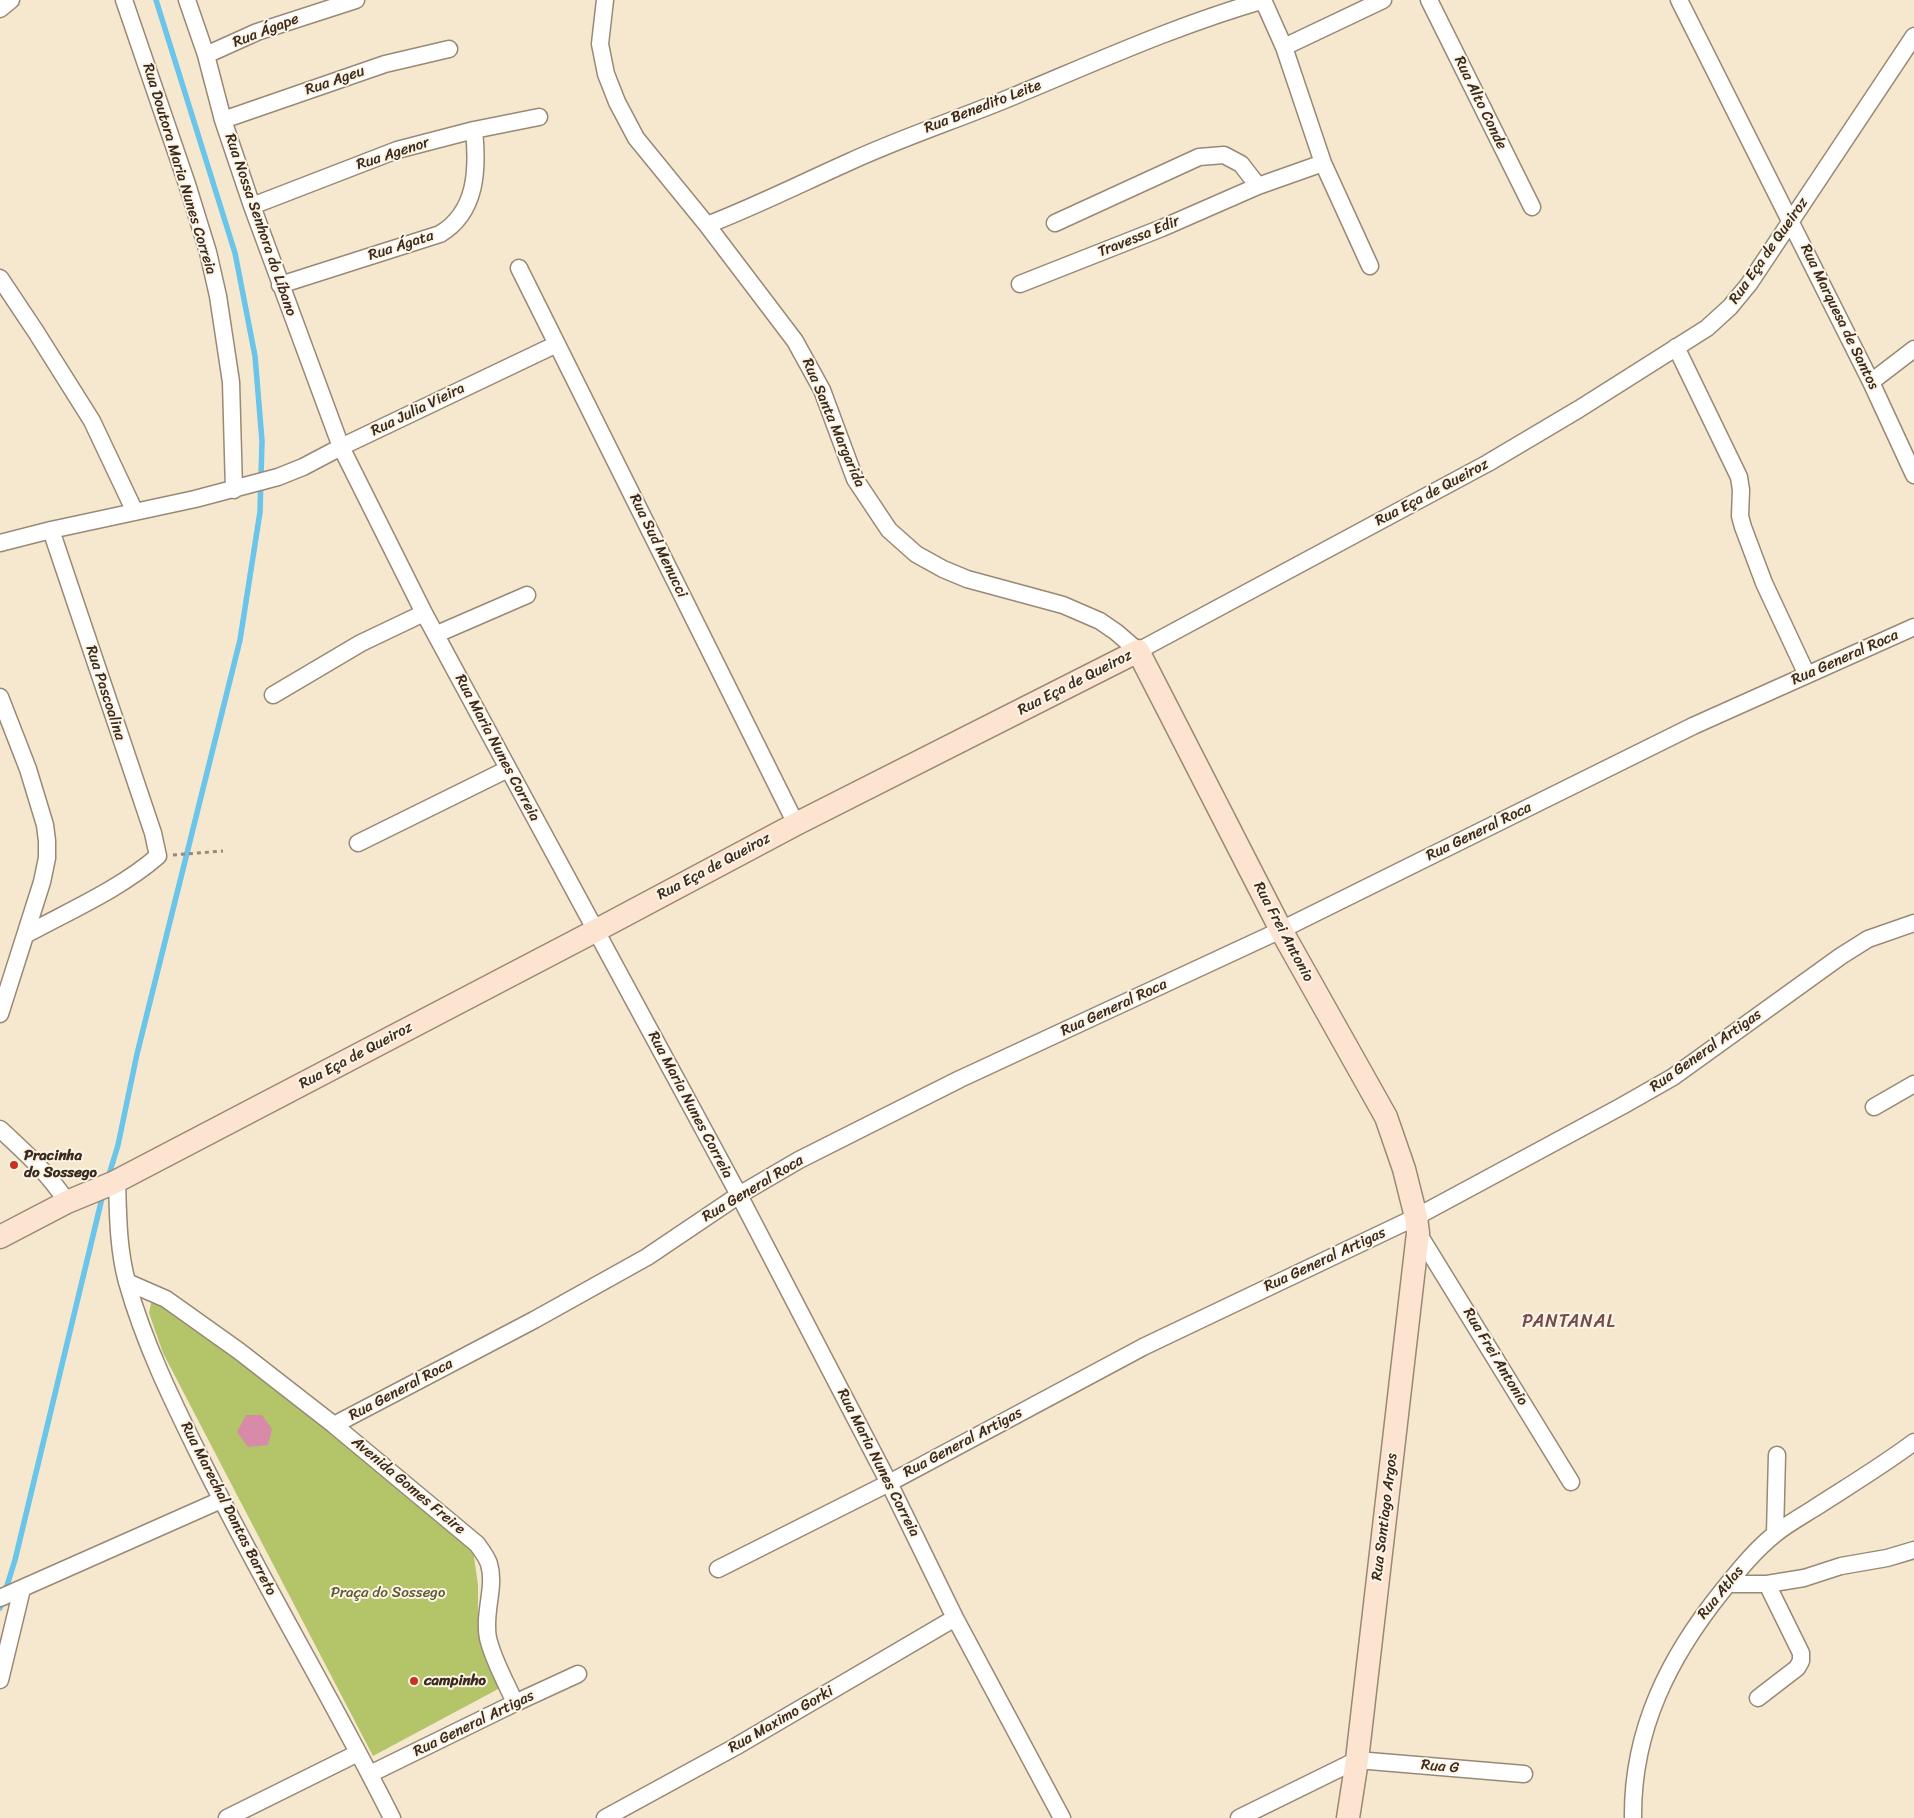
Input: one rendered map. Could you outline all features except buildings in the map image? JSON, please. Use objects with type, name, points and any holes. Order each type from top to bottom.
[{"type":"street","points":[[0,9],[12,0]]},
{"type":"street","name":"Rua Doutora Maria Nunes Correia","points":[[124,0],[187,184],[208,252],[218,296],[231,382],[234,490]]},
{"type":"street","name":"Rua Nossa Senhora do Líbano","points":[[187,0],[206,56],[223,120],[252,206],[341,447]]},
{"type":"street","name":"Rua Ágape","points":[[206,56],[257,32],[356,0]]},
{"type":"street","name":"Rua Santa Margarida","points":[[605,0],[600,44],[606,74],[617,102],[636,138],[708,225],[776,314],[811,367],[822,390],[855,479],[889,530],[916,554],[943,569],[967,579],[1063,605],[1100,621],[1138,651]]},
{"type":"street","points":[[1264,0],[1284,47],[1323,163],[1370,266]]},
{"type":"street","name":"Rua Benedito Leite","points":[[708,225],[913,134],[1011,97],[1194,22],[1264,0]]},
{"type":"street","points":[[1284,47],[1383,0]]},
{"type":"street","name":"Rua Alto Conde","points":[[1429,0],[1532,207]]},
{"type":"street","name":"Rua Marquesa de Santos","points":[[1679,0],[1871,382],[1914,475]]},
{"type":"street","name":"Rua Eça de Queiroz","points":[[77,1198],[115,1182],[796,824],[1138,651],[1488,463],[1579,409],[1706,328],[1730,307],[1749,284],[1914,36]]},
{"type":"street","name":"Rua Ageu","points":[[223,120],[385,64],[449,49]]},
{"type":"street","name":"Rua Agenor","points":[[252,206],[397,150],[474,130],[539,117]]},
{"type":"street","name":"Rua Ágata","points":[[280,285],[440,234],[452,227],[469,201],[474,185],[476,152],[474,130]]},
{"type":"street","points":[[1055,223],[1199,157],[1224,155],[1241,164],[1258,186]]},
{"type":"street","name":"Travessa Edir","points":[[1020,284],[1162,228],[1258,186],[1323,163]]},
{"type":"street","name":"Rua Sud Menucci","points":[[519,268],[796,824]]},
{"type":"street","points":[[0,278],[92,421],[135,512]]},
{"type":"street","name":"Rua Julia Vieira","points":[[234,490],[278,478],[309,464],[557,344]]},
{"type":"street","points":[[1676,347],[1739,477],[1741,490],[1740,516],[1743,528],[1764,583],[1807,675]]},
{"type":"street","points":[[1871,382],[1914,349]]},
{"type":"street","name":"Rua Maria Nunes Correia","points":[[341,447],[424,613],[739,1195],[889,1483],[955,1618],[1062,1818]]},
{"type":"street","points":[[0,543],[234,490]]},
{"type":"street","name":"Rua Pascoalina","points":[[51,530],[152,833],[164,856]]},
{"type":"street","points":[[437,634],[527,595]]},
{"type":"street","points":[[273,695],[361,643],[424,613]]},
{"type":"street","name":"Rua General Roca","points":[[334,1425],[525,1325],[595,1286],[647,1256],[739,1195],[799,1160],[960,1079],[1281,930],[1693,726],[1914,627]]},
{"type":"street","name":"Rua Frei Antonio","points":[[1138,651],[1281,930],[1386,1117],[1404,1169],[1417,1225],[1571,1482]]},
{"type":"street","points":[[0,697],[28,769],[45,825],[47,841],[47,858],[42,882],[0,1014]]},
{"type":"street","points":[[358,843],[508,769]]},
{"type":"street","points":[[27,934],[107,891],[148,864],[164,856]]},
{"type":"street","name":"Rua General Artigas","points":[[718,1569],[889,1483],[1143,1347],[1417,1225],[1673,1077],[1841,956],[1868,939],[1914,923]]},
{"type":"street","points":[[1874,1107],[1914,1084]]},
{"type":"street","points":[[0,1129],[56,1184],[77,1198],[0,1237]]},
{"type":"street","name":"Rua Marechal Dantas Barreto","points":[[115,1182],[120,1246],[127,1282],[151,1352],[221,1500],[392,1818]]},
{"type":"street","name":"Rua Santiago Argos","points":[[1348,1818],[1357,1760],[1417,1225]]},
{"type":"street","name":"Avenida Gomes Freire","points":[[127,1282],[166,1299],[188,1313],[334,1425],[476,1544],[489,1562],[492,1575],[487,1618],[488,1637],[494,1656],[515,1703]]},
{"type":"street","name":"Rua Atlas","points":[[1633,1818],[1635,1774],[1639,1748],[1649,1712],[1670,1668],[1700,1619],[1753,1554],[1775,1534],[1914,1442]]},
{"type":"street","points":[[1775,1534],[1777,1455]]},
{"type":"street","points":[[0,1680],[12,1593],[221,1500]]},
{"type":"street","points":[[1728,1584],[1766,1584],[1804,1578],[1841,1566],[1887,1558],[1914,1550]]},
{"type":"street","points":[[1758,1698],[1797,1668],[1801,1661],[1801,1653],[1766,1584]]},
{"type":"street","name":"Rua Maximo Gorki","points":[[605,1818],[735,1747],[955,1618]]},
{"type":"street","name":"Rua General Artigas","points":[[370,1774],[578,1674]]},
{"type":"street","points":[[227,1818],[358,1753]]},
{"type":"street","points":[[1238,1818],[1357,1760]]},
{"type":"street","name":"Rua G","points":[[1357,1760],[1524,1774]]},
{"type":"path","points":[[164,856],[223,851]]},
{"type":"green space","name":"Praça do Sossego","points":[[161,1302],[187,1318],[409,1491],[473,1550],[478,1585],[478,1616],[484,1648],[500,1688],[373,1756],[163,1353],[149,1313],[151,1303]]},
{"type":"waterway","points":[[108,1178],[118,1145],[137,1054],[240,640],[260,512],[262,441],[255,356],[235,253],[156,0]]},
{"type":"waterway","points":[[0,1608],[15,1560],[103,1194]]},
{"type":"place","name":"Pracinha do Sossego","points":[[14,1165]]},
{"type":"place","name":"campinho","points":[[414,1681]]},
{"type":"district","name":"PANTANAL","points":[[1569,1322]]}]
